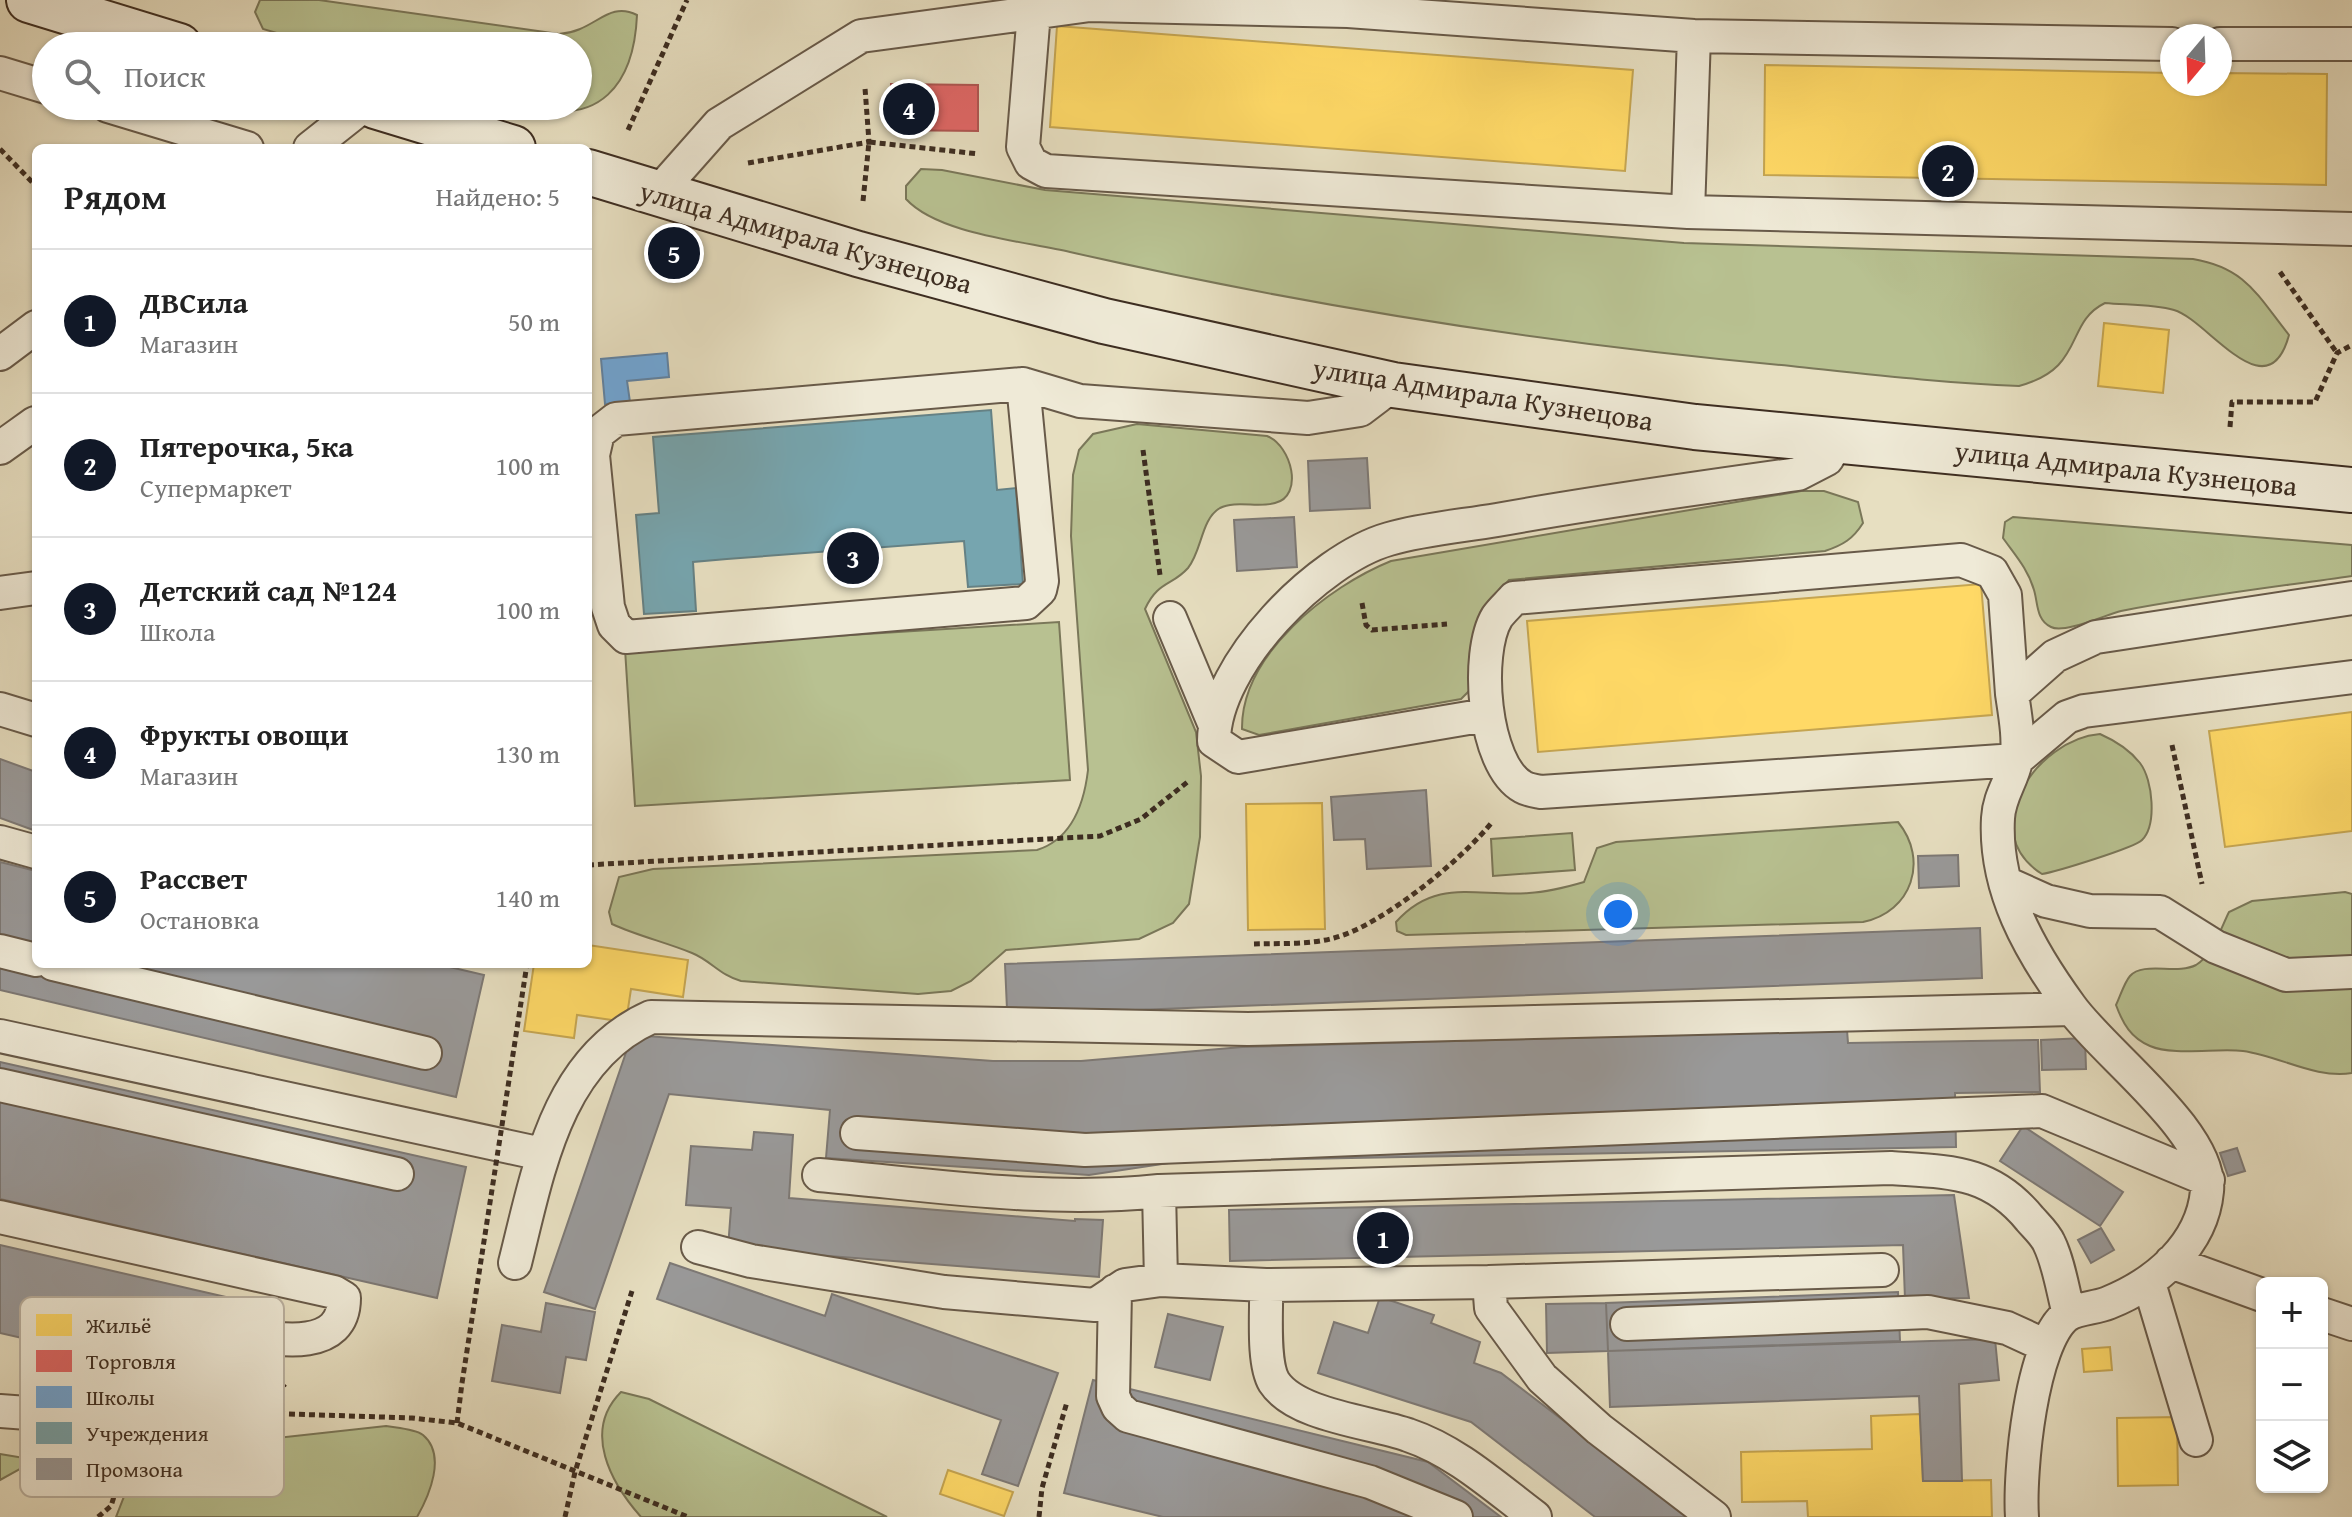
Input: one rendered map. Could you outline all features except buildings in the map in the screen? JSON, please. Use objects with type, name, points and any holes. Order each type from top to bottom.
[{"type":"main road","points":[[36,1],[135,32]]},
{"type":"main road","points":[[421,120],[500,144]]},
{"type":"main road","name":"улица Адмирала Кузнецова","points":[[597,175],[666,184],[1104,321],[1393,385],[1695,427],[2352,490]]},
{"type":"lane","points":[[666,184],[719,124],[861,36],[1090,5],[1348,11],[1694,36],[2160,44]]},
{"type":"lane","points":[[1034,12],[1023,147],[1031,163],[1046,171],[1688,212],[2352,229]]},
{"type":"lane","points":[[1688,212],[1694,36]]},
{"type":"lane","points":[[2232,44],[2352,44]]},
{"type":"lane","points":[[0,73],[32,83]]},
{"type":"lane","points":[[154,120],[234,144]]},
{"type":"lane","points":[[315,144],[345,120]]},
{"type":"lane","points":[[0,354],[32,330]]},
{"type":"lane","points":[[1023,384],[1042,581],[1040,590],[1026,603],[626,637],[614,625],[608,607],[593,455],[598,433],[616,419],[1023,384],[1080,401],[1308,418],[1360,410],[1393,385]]},
{"type":"lane","points":[[0,448],[32,425]]},
{"type":"lane","points":[[1220,738],[1242,662],[1262,633],[1282,608],[1353,554],[1403,536],[1564,508],[1798,474],[1827,459],[1838,440]]},
{"type":"lane","points":[[2022,1517],[2033,1394],[2044,1345],[2069,1314],[2106,1304],[2160,1273],[2201,1217],[2208,1180],[2193,1141],[2072,1009],[2017,922],[2000,857],[1998,818],[2002,793],[2016,760],[2005,595],[1999,581],[1992,572],[1974,563],[1927,562],[1514,598],[1496,618],[1486,662],[1486,715],[1503,765],[1522,787],[1541,792],[2016,760],[2067,717],[2162,699],[2352,677]]},
{"type":"lane","points":[[0,593],[32,589]]},
{"type":"lane","points":[[2012,694],[2055,656],[2096,637],[2352,598]]},
{"type":"lane","points":[[1170,618],[1220,738],[1238,757],[1486,715]]},
{"type":"lane","points":[[0,709],[32,719]]},
{"type":"lane","points":[[0,842],[32,851]]},
{"type":"lane","points":[[2006,883],[2046,901],[2090,911],[2160,912],[2216,947],[2286,975],[2352,972]]},
{"type":"lane","points":[[0,951],[32,959]]},
{"type":"lane","points":[[70,968],[425,1053]]},
{"type":"lane","points":[[515,1263],[542,1154],[566,1100],[592,1059],[614,1038],[651,1017],[1248,1029],[2072,1009]]},
{"type":"lane","points":[[0,1036],[542,1154]]},
{"type":"lane","points":[[0,1085],[397,1174]]},
{"type":"lane","points":[[857,1133],[1085,1150],[2042,1111],[2208,1180]]},
{"type":"lane","points":[[819,1175],[1105,1197],[1159,1191],[1891,1168],[1940,1171],[1976,1177],[1998,1187],[2023,1211],[2049,1242],[2069,1314]]},
{"type":"lane","points":[[1159,1191],[1161,1280]]},
{"type":"lane","points":[[0,1217],[334,1292],[344,1298],[344,1311],[338,1323],[322,1335],[306,1340],[284,1340]]},
{"type":"lane","points":[[698,1247],[751,1261],[944,1292],[1095,1305],[1115,1291],[1144,1280],[1266,1285],[1489,1282],[1882,1270]]},
{"type":"lane","points":[[2160,1273],[2256,1294]]},
{"type":"lane","points":[[2160,1273],[2196,1440]]},
{"type":"lane","points":[[1489,1282],[1491,1308],[1542,1378],[1599,1429],[1714,1517]]},
{"type":"lane","points":[[1266,1285],[1269,1365],[1273,1379],[1283,1393],[1306,1406],[1409,1435],[1448,1452],[1535,1517]]},
{"type":"lane","points":[[1115,1291],[1113,1396],[1118,1407],[1128,1416],[1370,1482],[1456,1517]]},
{"type":"lane","points":[[1627,1324],[1928,1312],[2007,1328],[2044,1345]]},
{"type":"lane","points":[[2328,1316],[2352,1324]]},
{"type":"lane","points":[[0,1411],[20,1412]]},
{"type":"path","points":[[597,175],[687,0]]},
{"type":"path","points":[[861,36],[869,142]]},
{"type":"path","points":[[666,184],[869,142],[964,151],[1031,163]]},
{"type":"path","points":[[0,149],[32,182]]},
{"type":"path","points":[[2238,226],[2290,283],[2337,353]]},
{"type":"path","points":[[2232,402],[2315,402],[2337,353],[2352,345]]},
{"type":"path","points":[[2162,699],[2216,947]]},
{"type":"path","points":[[592,865],[1100,836],[1141,819],[1220,738]]},
{"type":"path","points":[[1254,944],[1337,938],[1384,912],[1452,866],[1522,787]]},
{"type":"path","points":[[457,1423],[526,968]]},
{"type":"path","points":[[565,1517],[575,1472],[632,1291]]},
{"type":"path","points":[[284,1387],[306,1340]]},
{"type":"path","points":[[284,1414],[412,1418],[457,1423],[688,1517]]},
{"type":"path","points":[[1039,1517],[1042,1488]]},
{"type":"path","points":[[98,1517],[111,1506],[114,1497]]},
{"type":"green space","points":[[260,0],[319,0],[545,32],[273,32],[263,29],[255,12]]},
{"type":"green space","points":[[617,11],[637,15],[629,62],[608,95],[593,105],[592,32],[571,32]]},
{"type":"green space","points":[[921,169],[942,170],[1045,190],[1684,243],[2193,259],[2211,263],[2238,276],[2259,296],[2289,335],[2279,357],[2267,366],[2252,364],[2236,356],[2188,317],[2174,310],[2105,303],[2084,322],[2065,357],[2055,368],[2019,386],[1905,378],[1609,346],[1428,321],[1248,290],[982,234],[939,220],[920,211],[906,199],[906,186]]},
{"type":"green space","points":[[1137,424],[1267,436],[1283,450],[1292,481],[1284,499],[1275,503],[1226,506],[1214,513],[1188,568],[1160,588],[1145,609],[1196,732],[1201,776],[1200,837],[1189,904],[1173,923],[1139,939],[1006,950],[971,981],[951,991],[918,994],[741,981],[727,976],[692,953],[612,924],[609,912],[619,877],[653,869],[1037,850],[1059,838],[1074,819],[1088,770],[1071,536],[1073,475],[1079,450],[1093,434]]},
{"type":"green space","points":[[1801,491],[1824,491],[1858,502],[1863,523],[1847,541],[1825,551],[1509,580],[1481,611],[1471,659],[1473,687],[1461,699],[1259,735],[1242,729],[1246,701],[1256,675],[1272,649],[1316,605],[1341,587],[1391,561]]},
{"type":"green space","points":[[2013,517],[2352,545],[2352,576],[2208,596],[2121,611],[2065,628],[2051,627],[2038,611],[2034,590],[2021,562],[2003,538],[2005,522]]},
{"type":"green space","points":[[1059,622],[1070,780],[635,806],[625,649]]},
{"type":"green space","points":[[2100,734],[2127,750],[2144,771],[2152,802],[2147,833],[2136,844],[2042,874],[2022,856],[2014,835],[2014,812],[2022,790],[2036,769],[2055,752],[2077,740]]},
{"type":"green space","points":[[1898,822],[1912,852],[1910,882],[1894,908],[1863,922],[1406,935],[1397,931],[1396,922],[1411,908],[1442,894],[1536,892],[1584,882],[1597,848],[1616,842]]},
{"type":"green space","points":[[1572,833],[1575,870],[1493,876],[1491,839]]},
{"type":"green space","points":[[2345,892],[2352,894],[2352,1073],[2325,1073],[2243,1051],[2160,1049],[2138,1039],[2125,1024],[2116,1005],[2130,976],[2143,969],[2180,969],[2196,965],[2211,948],[2229,912],[2252,901]]},
{"type":"green space","points":[[621,1392],[649,1399],[887,1517],[641,1517],[611,1473],[602,1440],[603,1423],[609,1407]]},
{"type":"green space","points":[[386,1426],[420,1433],[430,1443],[435,1464],[434,1476],[417,1517],[116,1517],[124,1497],[284,1497],[284,1437]]},
{"type":"green space","points":[[0,1454],[20,1457],[20,1469],[0,1480]]},
{"type":"place","name":"Фрукты овощи","points":[[909,109]]},
{"type":"place","name":"Пятерочка, 5ка","points":[[1948,171]]},
{"type":"place","name":"Рассвет","points":[[674,253]]},
{"type":"place","name":"Детский сад №124","points":[[853,558]]},
{"type":"place","name":"ДВСила","points":[[1383,1238]]}]
